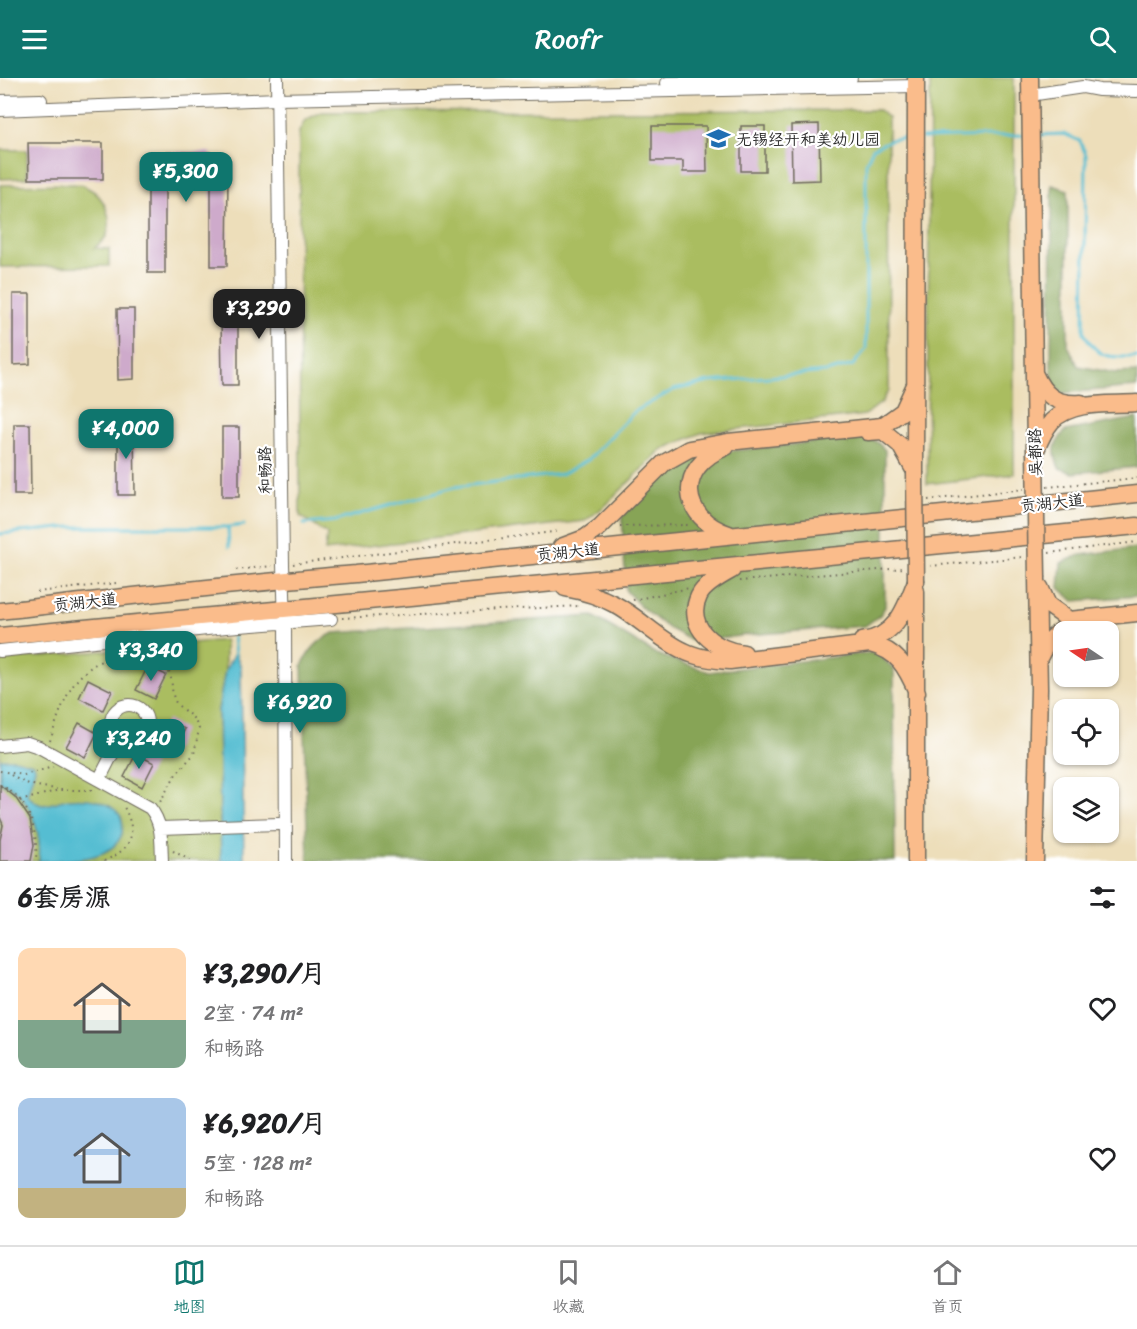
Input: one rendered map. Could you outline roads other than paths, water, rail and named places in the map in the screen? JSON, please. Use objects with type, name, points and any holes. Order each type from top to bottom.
[{"type":"main road","points":[[916,82],[914,182],[916,861]]},
{"type":"main road","name":"吴都路","points":[[1030,86],[1038,659],[1035,861]]},
{"type":"main road","points":[[1034,372],[1041,388],[1059,401],[1073,403],[1137,401]]},
{"type":"main road","points":[[543,554],[585,538],[614,514],[664,463],[689,449],[728,442],[882,426],[903,411],[915,385]]},
{"type":"main road","points":[[1035,452],[1051,422],[1062,413],[1073,408],[1137,401]]},
{"type":"main road","points":[[733,536],[708,525],[694,505],[690,494],[694,471],[701,460],[726,446],[883,430],[900,445],[915,472]]},
{"type":"main road","name":"贡湖大道","points":[[0,611],[280,573],[543,554],[1137,494]]},
{"type":"main road","name":"贡湖大道","points":[[0,636],[282,615],[544,585],[736,568],[1137,526]]},
{"type":"main road","points":[[736,568],[711,583],[699,595],[696,606],[696,624],[709,641],[720,648],[734,652],[750,653],[870,640],[886,633],[898,622],[916,581]]},
{"type":"main road","points":[[1037,578],[1048,605],[1069,620],[1137,615]]},
{"type":"main road","points":[[544,585],[590,594],[614,604],[672,645],[686,652],[714,660],[730,661],[870,644],[884,648],[894,654],[904,665],[917,692]]},
{"type":"main road","points":[[1038,659],[1052,636],[1071,624],[1137,615]]},
{"type":"street","name":"和畅路","points":[[272,78],[275,95]]},
{"type":"street","name":"和畅路","points":[[277,78],[275,95],[280,573],[286,861]]},
{"type":"street","points":[[0,110],[275,95],[851,78]]},
{"type":"street","points":[[0,101],[916,82]]},
{"type":"street","points":[[1030,86],[1137,91]]},
{"type":"street","name":"和畅路","points":[[279,861],[282,615]]},
{"type":"street","name":"贡湖大道","points":[[0,651],[282,615],[331,619]]},
{"type":"street","points":[[99,786],[120,739]]},
{"type":"street","points":[[0,746],[27,742],[47,751],[99,786],[150,808],[161,828],[161,855]]},
{"type":"street","points":[[161,828],[279,824]]},
{"type":"water","points":[[235,652],[241,667],[244,861],[221,861],[218,710],[225,671]]},
{"type":"water","points":[[0,759],[15,759],[34,764],[35,768],[27,795],[42,805],[69,799],[83,799],[110,806],[120,815],[122,821],[122,833],[118,842],[110,849],[88,858],[39,861],[38,838],[32,815],[19,795],[0,782]]},
{"type":"waterway","points":[[1036,135],[1064,134],[1080,141],[1086,155],[1084,333],[1089,342],[1105,355],[1137,357]]},
{"type":"waterway","points":[[922,138],[1026,135]]},
{"type":"waterway","points":[[304,524],[335,521],[454,487],[562,474],[588,460],[634,412],[673,390],[709,382],[826,372],[853,365],[866,349],[866,163],[873,148],[893,139],[909,138]]},
{"type":"waterway","points":[[0,534],[72,527],[228,527],[244,525]]},
{"type":"waterway","points":[[228,527],[229,547]]},
{"type":"waterway","points":[[233,635],[235,655]]},
{"type":"place","name":"无锡经开和美幼儿园","points":[[718,139]]}]
